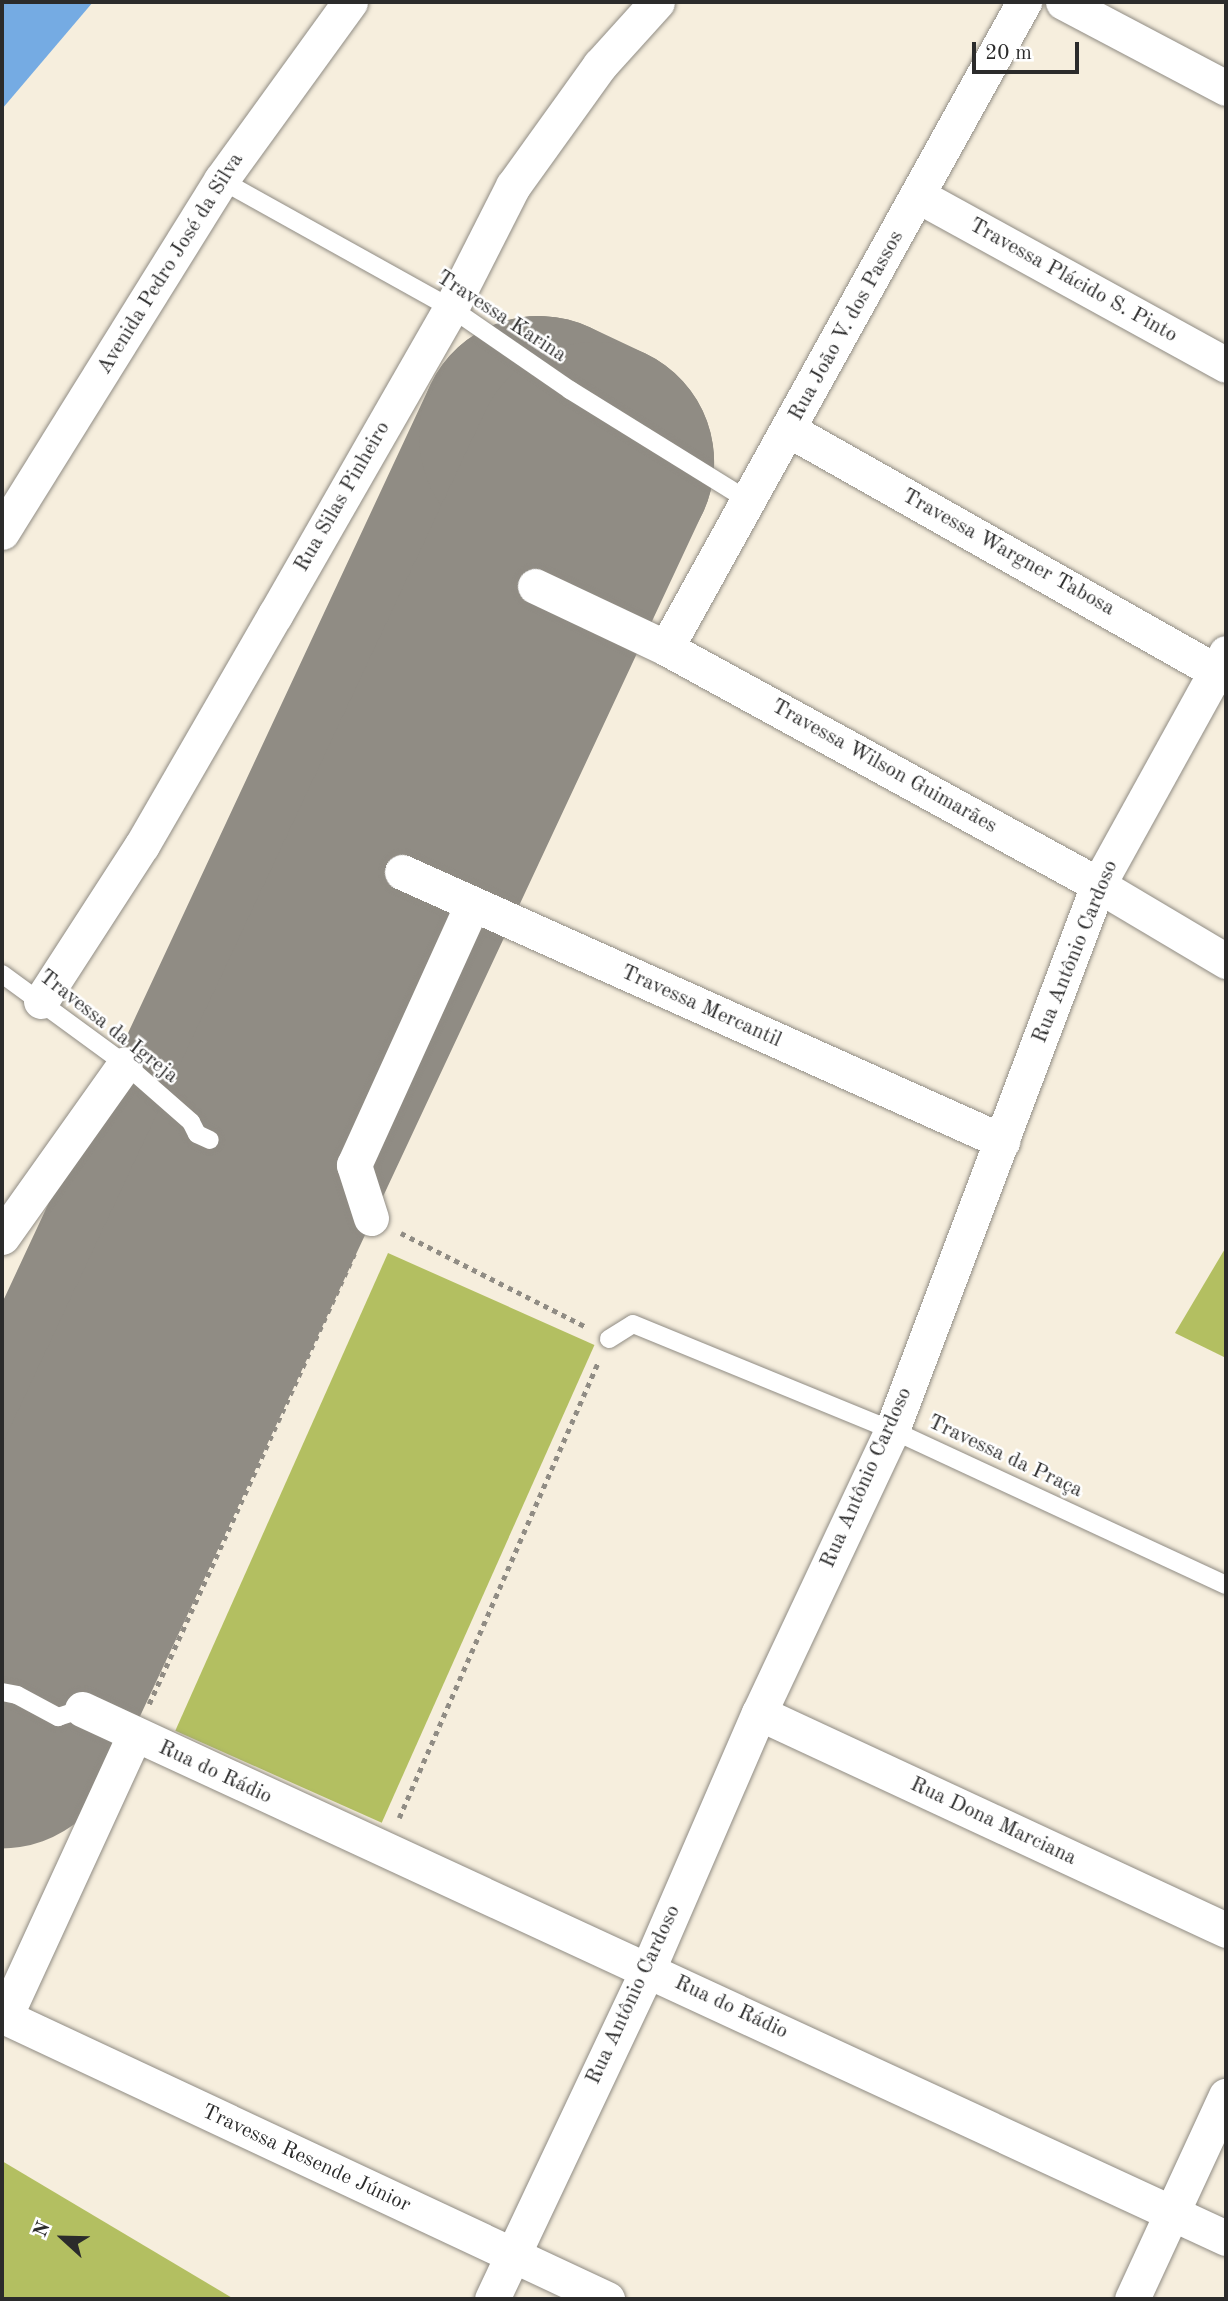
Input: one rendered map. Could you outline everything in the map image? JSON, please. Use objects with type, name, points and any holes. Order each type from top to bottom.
[{"type":"street","name":"Avenida Pedro José da Silva","points":[[2,532],[221,180],[350,2]]},
{"type":"street","name":"Rua Silas Pinheiro","points":[[41,1001],[142,845],[451,308],[513,186],[600,65],[656,2]]},
{"type":"street","name":"Rua João V. dos Passos","points":[[666,648],[919,196],[1024,2]]},
{"type":"street","points":[[1063,2],[1226,88]]},
{"type":"street","name":"Travessa Plácido S. Pinto","points":[[919,196],[1226,365]]},
{"type":"street","name":"Travessa Wargner Tabosa","points":[[789,430],[1223,667]]},
{"type":"street","name":"Travessa Wilson Guimarães","points":[[535,586],[666,648],[1098,885],[1226,961]]},
{"type":"street","name":"Rua Antônio Cardoso","points":[[492,2299],[648,1969],[759,1713],[892,1430],[1098,885],[1223,667]]},
{"type":"street","name":"Travessa Mercantil","points":[[402,872],[1002,1140]]},
{"type":"street","points":[[371,1218],[354,1164],[472,905]]},
{"type":"street","points":[[2,1237],[125,1065]]},
{"type":"street","name":"Rua do Rádio","points":[[82,1709],[134,1736],[648,1969],[1226,2238]]},
{"type":"street","name":"Rua Dona Marciana","points":[[759,1713],[1226,1930]]},
{"type":"street","name":"Travessa Resende Júnior","points":[[134,1736],[5,2017],[607,2299]]},
{"type":"street","points":[[1132,2299],[1226,2096]]},
{"type":"lane","name":"Travessa Karina","points":[[221,180],[451,308],[570,390],[749,501]]},
{"type":"lane","name":"Travessa da Igreja","points":[[2,974],[125,1065],[185,1118],[197,1134],[210,1140]]},
{"type":"lane","name":"Travessa da Praça","points":[[609,1339],[633,1324],[892,1430],[1226,1585]]},
{"type":"lane","points":[[2,1692],[17,1695],[58,1717],[82,1709]]},
{"type":"path","points":[[334,1016],[405,1052]]},
{"type":"path","points":[[134,1736],[371,1218],[609,1339],[385,1851]]},
{"type":"green space","points":[[1226,1247],[1226,1358],[1175,1333]]},
{"type":"green space","points":[[388,1253],[594,1345],[382,1823],[175,1731]]},
{"type":"green space","points":[[2,2161],[234,2299],[2,2299]]},
{"type":"water","points":[[2,2],[93,2],[2,109]]},
{"type":"runway","points":[[2,1587],[539,436],[594,462],[2,1728]]}]
